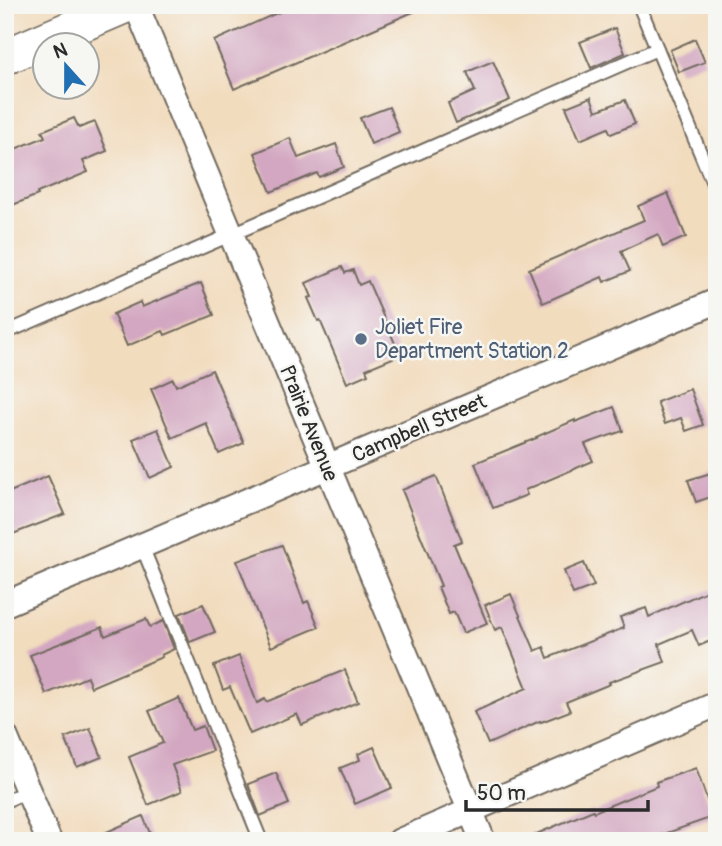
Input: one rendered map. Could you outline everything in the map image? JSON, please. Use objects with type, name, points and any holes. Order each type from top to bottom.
[{"type":"street","points":[[5,57],[126,5]]},
{"type":"street","name":"Prairie Avenue","points":[[136,5],[483,841]]},
{"type":"street","name":"Campbell Street","points":[[5,604],[717,301]]},
{"type":"street","points":[[400,841],[717,704]]},
{"type":"street","points":[[5,736],[49,841]]},
{"type":"lane","points":[[639,5],[717,193]]},
{"type":"lane","points":[[5,332],[657,49]]},
{"type":"lane","points":[[142,546],[261,841]]},
{"type":"lane","points":[[5,801],[28,791]]},
{"type":"building","points":[[295,5],[427,6],[234,89],[214,41]]},
{"type":"building","points":[[615,28],[625,53],[591,68],[580,42]]},
{"type":"building","points":[[695,39],[705,62],[679,72],[670,50]]},
{"type":"building","points":[[493,61],[510,100],[456,123],[448,103],[475,91],[467,72]]},
{"type":"building","points":[[591,97],[596,111],[625,100],[635,124],[611,134],[608,128],[580,140],[566,107]]},
{"type":"building","points":[[389,107],[399,132],[371,144],[360,118]]},
{"type":"building","points":[[74,118],[79,128],[95,122],[107,151],[83,161],[88,172],[5,208],[5,153],[45,137],[42,131]]},
{"type":"building","points":[[290,138],[298,158],[336,144],[344,167],[319,177],[317,173],[271,192],[255,153]]},
{"type":"building","points":[[668,193],[686,237],[663,247],[658,234],[621,251],[630,271],[604,282],[602,277],[543,303],[529,269],[644,220],[638,206]]},
{"type":"building","name":"Joliet Fire Department Station 2","points":[[342,267],[345,273],[353,270],[359,285],[368,281],[400,355],[366,369],[368,374],[347,383],[308,298],[312,297],[306,283]]},
{"type":"building","points":[[201,283],[214,315],[165,335],[163,331],[127,346],[113,314],[140,302],[142,307]]},
{"type":"building","points":[[212,370],[244,443],[219,454],[206,423],[172,438],[151,389],[173,379],[176,386]]},
{"type":"building","points":[[690,389],[703,425],[686,431],[681,418],[665,424],[657,402]]},
{"type":"building","points":[[614,407],[623,431],[585,444],[593,461],[525,490],[527,495],[493,508],[475,463],[575,420]]},
{"type":"building","points":[[158,429],[174,467],[150,478],[133,439]]},
{"type":"building","points":[[717,471],[717,495],[696,502],[688,480]]},
{"type":"building","points":[[48,476],[65,514],[5,537],[5,494]]},
{"type":"building","points":[[436,476],[462,541],[454,544],[487,623],[463,633],[454,612],[449,614],[438,587],[441,586],[402,490]]},
{"type":"building","points":[[282,545],[304,603],[308,601],[319,627],[271,647],[237,561]]},
{"type":"building","points":[[584,563],[594,586],[573,594],[564,571]]},
{"type":"building","points":[[711,589],[717,603],[717,638],[699,646],[692,630],[659,644],[665,662],[609,682],[610,684],[566,702],[570,711],[488,744],[474,712],[527,688],[502,627],[495,630],[485,605],[511,594],[535,651],[544,647],[548,658],[624,628],[620,617],[646,608],[649,617]]},
{"type":"building","points":[[203,604],[215,632],[190,642],[179,614]]},
{"type":"building","points":[[146,619],[150,627],[163,621],[174,649],[161,655],[162,657],[91,687],[87,677],[46,694],[30,655],[102,627],[105,636]]},
{"type":"building","points":[[239,656],[257,703],[265,699],[266,702],[345,670],[358,702],[302,725],[297,714],[250,734],[230,687],[223,690],[214,666]]},
{"type":"building","points":[[179,698],[192,730],[203,726],[212,751],[172,765],[182,791],[148,805],[129,757],[163,743],[149,711]]},
{"type":"building","points":[[90,728],[102,757],[77,767],[65,738]]},
{"type":"building","points":[[374,747],[392,788],[355,804],[340,768],[360,760],[358,754]]},
{"type":"building","points":[[696,768],[713,817],[661,835],[664,841],[520,841],[657,786],[656,782]]},
{"type":"building","points":[[276,773],[289,804],[260,816],[248,784]]},
{"type":"building","points":[[143,816],[153,841],[86,841]]},
{"type":"place","name":"Joliet Fire Department Station 2","points":[[361,339]]}]
